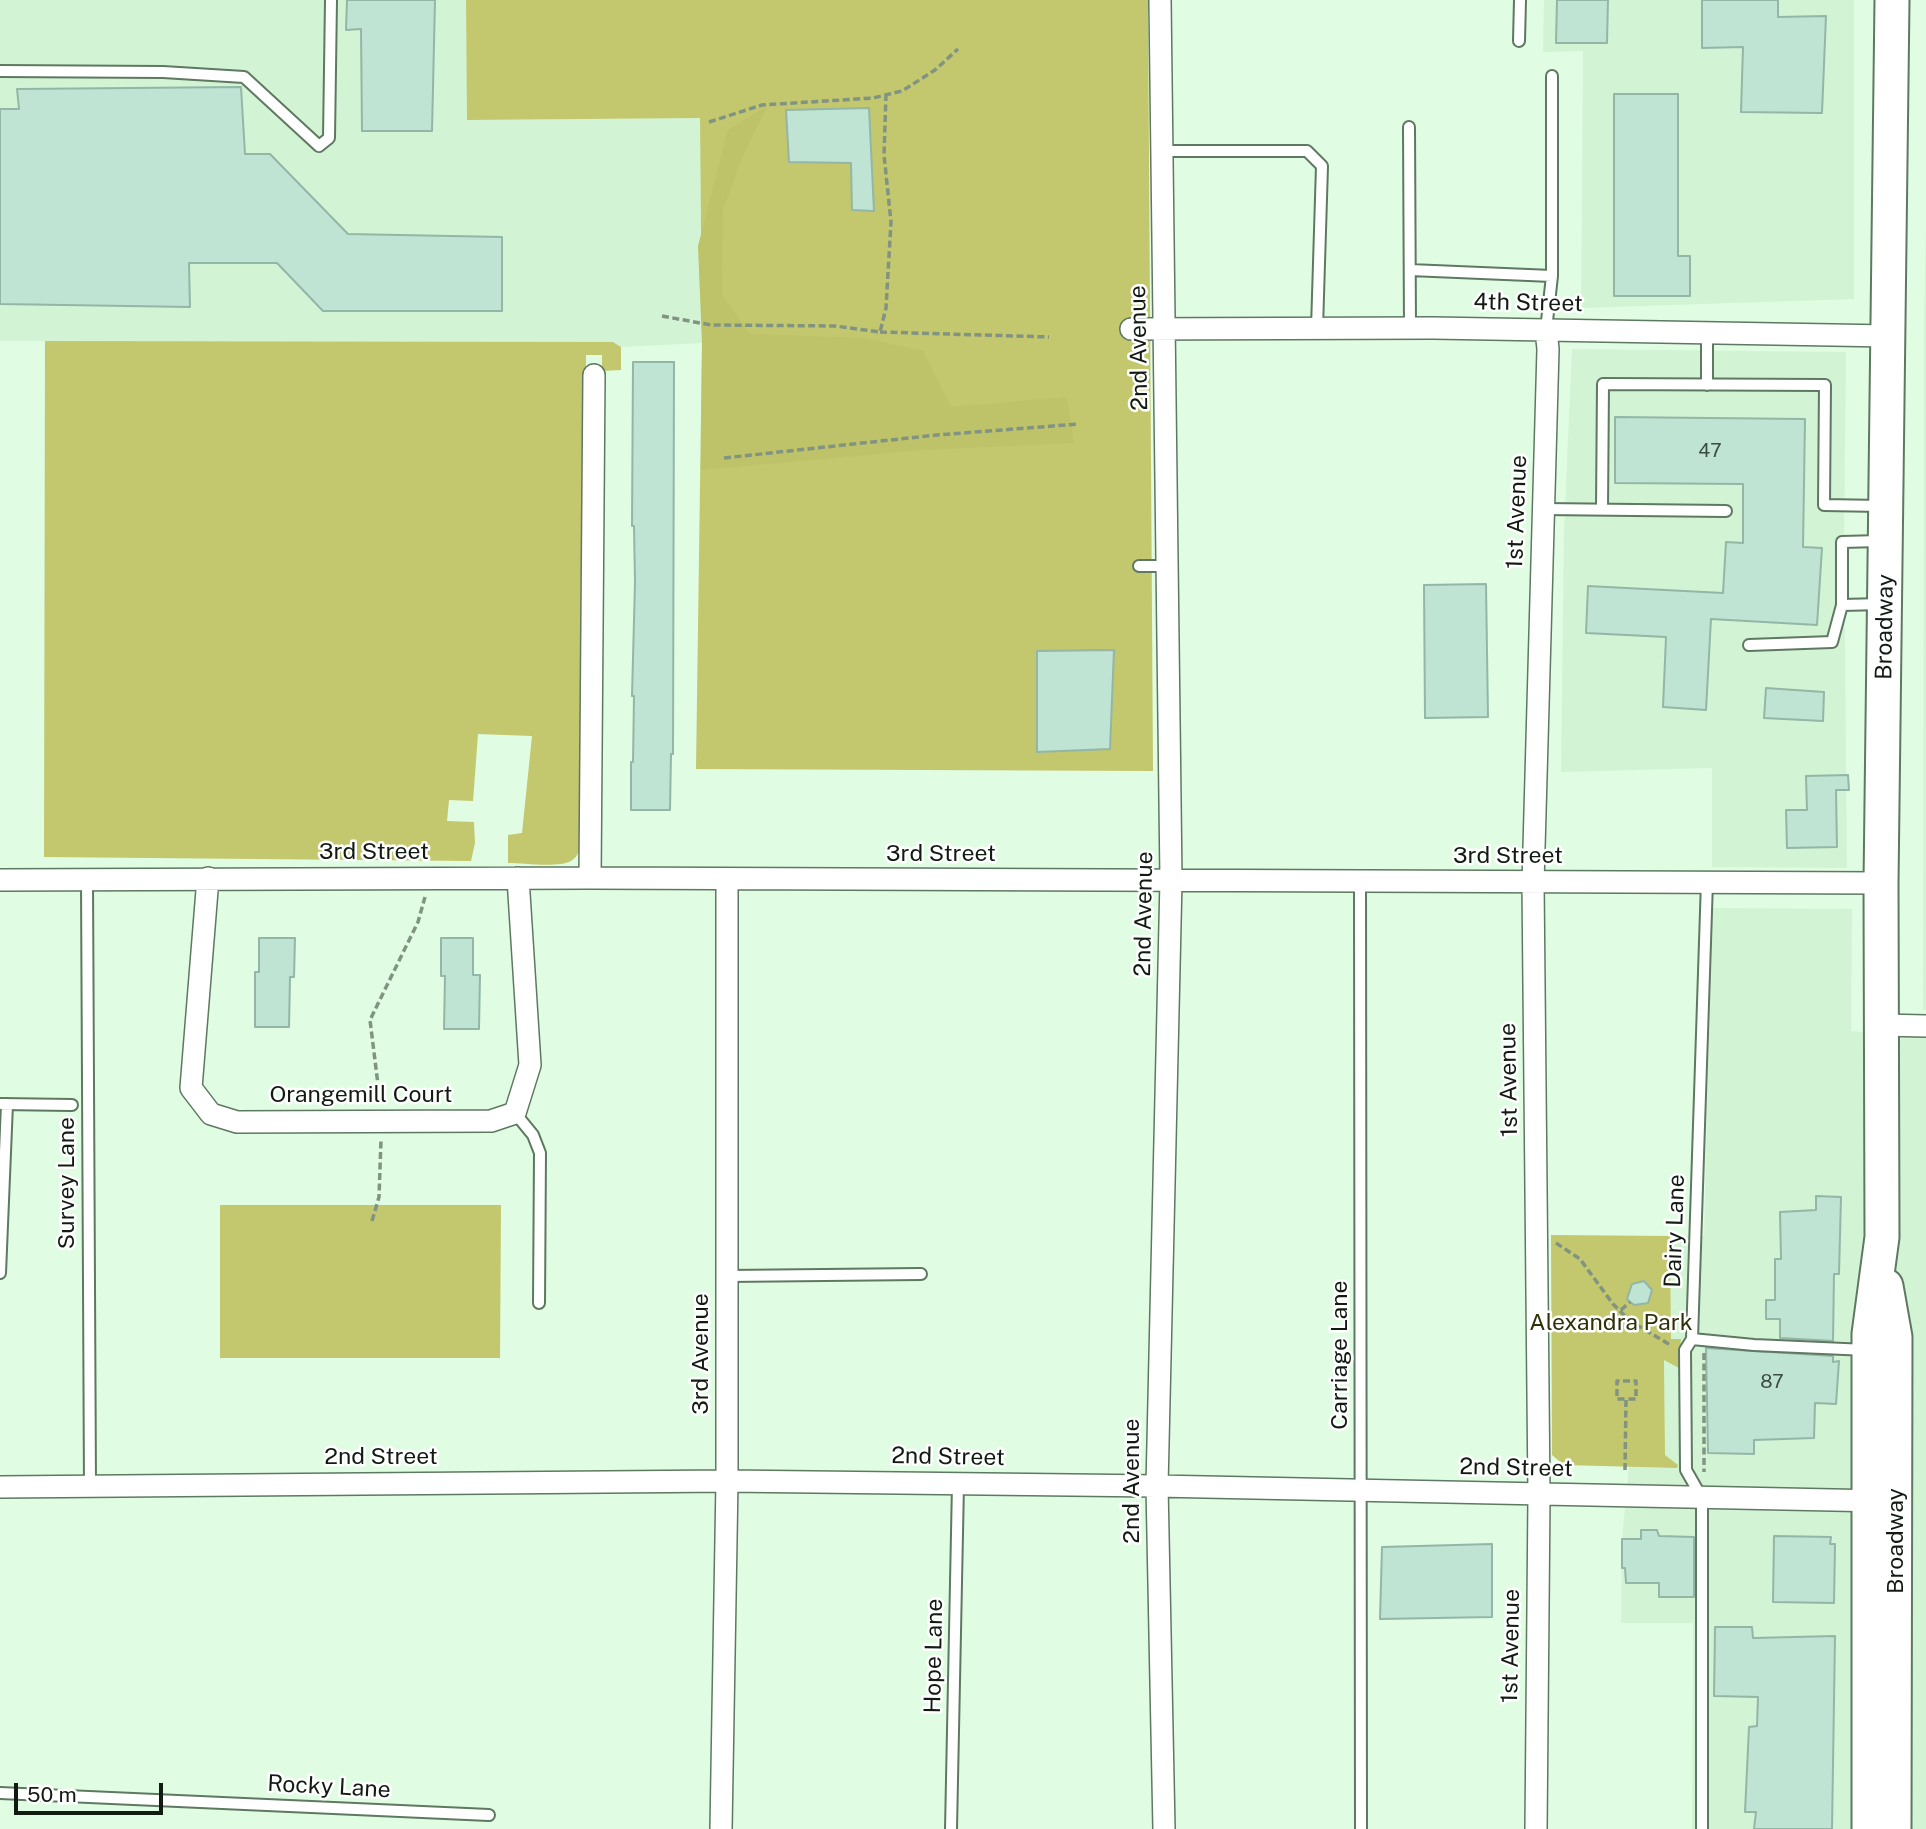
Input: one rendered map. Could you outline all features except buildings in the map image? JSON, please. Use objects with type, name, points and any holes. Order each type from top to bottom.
[{"type":"main road","name":"Broadway","points":[[1892,0],[1881,883],[1881,1254],[1869,1334],[1884,1501],[1894,1829]]},
{"type":"main road","name":"Broadway","points":[[1869,1829],[1884,1501],[1895,1337],[1881,1254]]},
{"type":"street","name":"2nd Avenue","points":[[1160,0],[1171,880],[1157,1486],[1164,1829]]},
{"type":"street","name":"4th Street","points":[[1131,329],[1410,328],[1889,335]]},
{"type":"street","name":"1st Avenue","points":[[1536,1829],[1539,1495],[1534,883],[1548,349],[1546,330]]},
{"type":"street","points":[[590,878],[594,374]]},
{"type":"street","name":"Orangemill Court","points":[[208,878],[191,1088],[211,1114],[237,1122],[491,1121],[515,1113]]},
{"type":"street","points":[[515,1113],[530,1065],[518,878]]},
{"type":"street","name":"3rd Street","points":[[0,880],[590,878],[1881,883]]},
{"type":"street","name":"3rd Avenue","points":[[721,1829],[727,1481],[727,880]]},
{"type":"street","points":[[1882,1025],[1926,1026]]},
{"type":"street","name":"2nd Street","points":[[0,1487],[727,1481],[1157,1486],[1539,1495],[1703,1488],[1884,1501]]},
{"type":"lane","points":[[0,71],[163,72],[244,77],[319,146],[329,138],[331,0]]},
{"type":"lane","points":[[1519,41],[1520,0]]},
{"type":"lane","points":[[1546,330],[1552,276],[1552,76]]},
{"type":"lane","points":[[1409,127],[1410,328]]},
{"type":"lane","points":[[1163,151],[1307,151],[1322,166],[1317,328]]},
{"type":"lane","points":[[1410,270],[1552,276]]},
{"type":"lane","points":[[1707,332],[1707,385]]},
{"type":"lane","points":[[1602,509],[1602,384],[1825,385],[1824,505],[1886,506]]},
{"type":"lane","points":[[1543,509],[1726,511]]},
{"type":"lane","points":[[1749,645],[1832,642],[1842,605],[1842,542],[1886,541]]},
{"type":"lane","points":[[1139,566],[1168,566]]},
{"type":"lane","points":[[1842,605],[1885,604]]},
{"type":"lane","name":"Survey Lane","points":[[87,881],[90,1486]]},
{"type":"lane","name":"Dairy Lane","points":[[1692,1339],[1707,881]]},
{"type":"lane","name":"Carriage Lane","points":[[1360,882],[1361,1829]]},
{"type":"lane","points":[[0,1273],[3,1104],[72,1105]]},
{"type":"lane","points":[[515,1113],[533,1135],[540,1153],[540,1303]]},
{"type":"lane","points":[[727,1276],[921,1274]]},
{"type":"lane","points":[[1702,1829],[1703,1488],[1686,1470],[1685,1350],[1692,1339],[1754,1345],[1870,1350]]},
{"type":"lane","name":"Hope Lane","points":[[951,1829],[958,1484]]},
{"type":"lane","name":"Rocky Lane","points":[[0,1793],[489,1815]]},
{"type":"path","points":[[709,122],[762,105],[873,98],[902,91],[935,70],[958,49]]},
{"type":"path","points":[[880,332],[886,308],[891,222],[884,155],[886,95]]},
{"type":"path","points":[[662,316],[711,325],[835,326],[880,332],[1049,337]]},
{"type":"path","points":[[724,458],[937,435],[1079,424]]},
{"type":"path","points":[[372,1221],[379,1197],[382,1121],[370,1020],[418,922],[425,900],[427,878]]},
{"type":"path","points":[[1537,1241],[1551,1239],[1580,1259],[1613,1304],[1630,1321],[1685,1350],[1704,1347],[1703,1488]]},
{"type":"path","points":[[1621,1310],[1630,1302]]},
{"type":"path","points":[[1617,1381],[1636,1381],[1636,1399],[1626,1399],[1617,1399],[1617,1381]]},
{"type":"path","points":[[1625,1470],[1626,1399]]},
{"type":"shaded area","points":[[0,0],[466,0],[468,120],[700,118],[702,343],[621,347],[613,342],[0,341]]},
{"type":"shaded area","points":[[1544,0],[1854,0],[1854,299],[1581,308],[1583,51],[1543,52]]},
{"type":"shaded area","points":[[1926,224],[1926,1010],[1923,1010],[1924,325]]},
{"type":"shaded area","points":[[1572,349],[1846,352],[1844,533],[1847,868],[1712,867],[1712,768],[1561,772],[1564,530]]},
{"type":"shaded area","points":[[1712,908],[1852,909],[1851,1031],[1926,1037],[1926,1829],[1692,1829],[1693,1623],[1621,1623],[1622,1539],[1629,1467],[1676,1468],[1678,1465],[1665,1456],[1664,1359],[1679,1367],[1681,1340],[1671,1339],[1670,1236],[1704,1236]]},
{"type":"green space","points":[[466,0],[1148,0],[1153,771],[696,769],[702,343],[700,118],[467,120]]},
{"type":"green space","points":[[767,106],[741,160],[723,210],[722,295],[750,334],[864,338],[923,351],[951,407],[1067,397],[1074,443],[922,450],[701,470],[702,343],[698,246],[728,130]]},
{"type":"green space","points":[[45,341],[613,342],[621,347],[621,370],[602,371],[602,355],[586,355],[582,841],[576,857],[558,864],[508,863],[508,835],[522,833],[532,736],[478,734],[473,801],[449,800],[447,821],[474,822],[475,843],[471,861],[44,857]]},
{"type":"green space","points":[[220,1205],[501,1205],[500,1358],[220,1358]]},
{"type":"green space","name":"Alexandra Park","points":[[1551,1235],[1670,1236],[1671,1339],[1681,1339],[1679,1368],[1664,1360],[1665,1455],[1678,1465],[1677,1468],[1564,1465],[1552,1455]]}]
